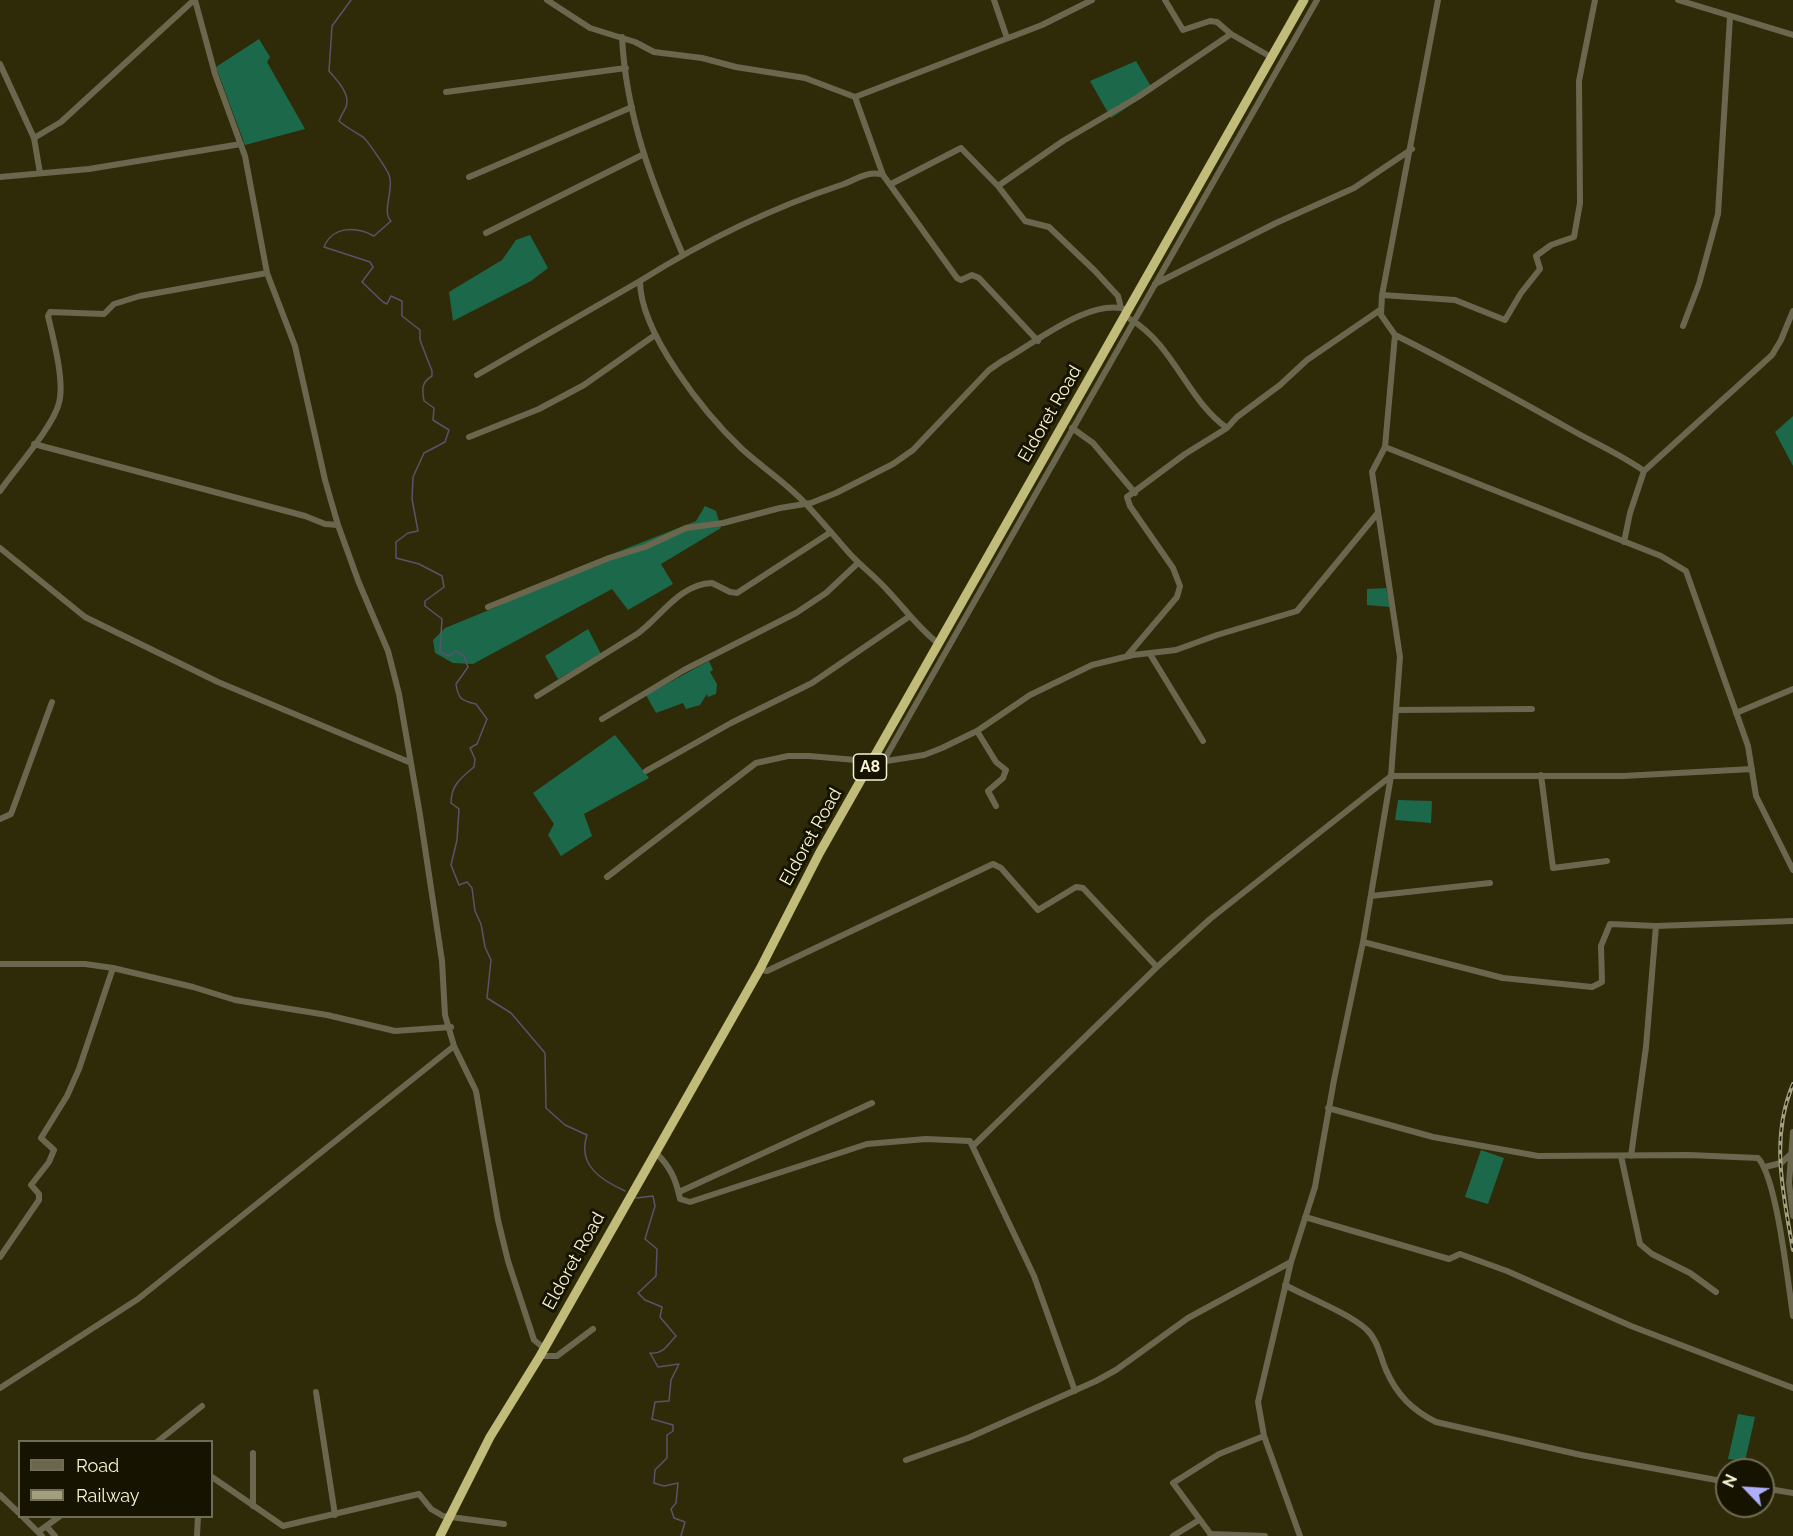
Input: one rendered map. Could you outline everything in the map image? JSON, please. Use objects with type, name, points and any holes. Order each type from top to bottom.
[{"type":"highway","name":"Eldoret Road","points":[[440,1536],[490,1437],[542,1352],[760,969],[820,852],[876,763],[939,644],[1304,0]]},
{"type":"street","points":[[34,138],[61,122],[195,0],[212,64],[247,162],[267,273],[295,346],[338,525],[359,583],[388,651],[399,694],[442,961],[445,1015],[451,1027],[454,1046],[476,1091],[508,1261],[534,1340],[542,1352],[557,1356],[593,1329]]},
{"type":"street","points":[[547,0],[590,28],[622,37],[662,54],[702,58],[736,67],[806,78],[855,97],[1007,38],[1092,0]]},
{"type":"street","points":[[993,0],[1007,38]]},
{"type":"street","points":[[1166,0],[1183,30],[1213,21],[1271,57]]},
{"type":"street","points":[[876,763],[1072,428],[1127,314],[1154,285],[1317,0]]},
{"type":"street","points":[[1438,0],[1412,149],[1382,295],[1380,310],[1384,322],[1395,335],[1479,376],[1644,471]]},
{"type":"street","points":[[1382,295],[1455,300],[1504,320],[1540,269],[1536,256],[1551,245],[1574,237],[1578,231],[1580,203],[1579,81],[1595,0]]},
{"type":"street","points":[[1678,0],[1793,35]]},
{"type":"street","points":[[1683,326],[1700,284],[1718,214],[1730,17]]},
{"type":"street","points":[[998,186],[1063,141],[1138,97],[1231,34]]},
{"type":"street","points":[[622,37],[632,107],[642,155],[683,255]]},
{"type":"street","points":[[0,64],[34,138],[40,173]]},
{"type":"street","points":[[446,92],[626,68]]},
{"type":"street","points":[[855,97],[883,174],[910,216],[954,275],[961,280],[972,275],[979,278],[1038,341]]},
{"type":"street","points":[[469,177],[632,107]]},
{"type":"street","points":[[0,177],[110,167],[241,144]]},
{"type":"street","points":[[891,184],[961,148],[998,186],[1025,221],[1049,227],[1095,271],[1118,296],[1127,314],[1172,360],[1206,412],[1227,428]]},
{"type":"street","points":[[1154,285],[1270,226],[1358,186],[1412,149]]},
{"type":"street","points":[[486,233],[642,155]]},
{"type":"street","points":[[477,375],[683,255],[780,206],[870,173],[883,174]]},
{"type":"street","points":[[0,491],[34,444],[60,400],[56,350],[48,316],[50,312],[104,314],[114,304],[140,296],[267,273]]},
{"type":"street","points":[[640,281],[643,307],[655,335],[680,376],[728,434],[787,484],[858,563],[878,580],[939,644]]},
{"type":"street","points":[[1126,657],[1177,597],[1180,586],[1173,568],[1128,503],[1128,495],[1135,493],[1185,454],[1227,428],[1237,417],[1280,385],[1307,360],[1380,310]]},
{"type":"street","points":[[1624,542],[1630,513],[1644,471],[1704,414],[1772,355],[1793,311]]},
{"type":"street","points":[[488,607],[609,558],[667,538],[686,528],[723,523],[806,504],[836,493],[904,457],[932,432],[989,370],[1082,313],[1127,314]]},
{"type":"street","points":[[469,437],[540,409],[584,385],[655,335]]},
{"type":"street","points":[[1300,1536],[1264,1436],[1258,1413],[1258,1392],[1291,1262],[1315,1186],[1328,1108],[1363,942],[1391,776],[1397,710],[1399,645],[1372,472],[1385,447],[1395,335]]},
{"type":"street","points":[[1072,428],[1099,450],[1135,493]]},
{"type":"street","points":[[34,444],[305,516],[325,524],[338,525]]},
{"type":"street","points":[[1385,447],[1671,561],[1686,571],[1736,713],[1752,770],[1756,796],[1793,870]]},
{"type":"street","points":[[607,877],[756,763],[788,756],[809,756],[876,763],[924,755],[977,731],[1011,706],[1092,665],[1126,657],[1176,650],[1216,635],[1297,611],[1377,514]]},
{"type":"street","points":[[537,696],[646,628],[655,615],[693,588],[712,583],[737,593],[831,532]]},
{"type":"street","points":[[0,548],[86,617],[218,682],[409,762]]},
{"type":"street","points":[[602,719],[693,665],[796,613],[826,593],[858,563]]},
{"type":"street","points":[[646,771],[731,723],[812,683],[910,616]]},
{"type":"street","points":[[1150,654],[1203,741]]},
{"type":"street","points":[[1736,713],[1793,689]]},
{"type":"street","points":[[0,819],[11,814],[52,702]]},
{"type":"street","points":[[1397,710],[1532,709]]},
{"type":"street","points":[[977,731],[996,762],[1006,770],[1003,778],[988,791],[996,806]]},
{"type":"street","points":[[973,1146],[1157,967],[1210,919],[1391,776],[1623,776],[1752,770]]},
{"type":"street","points":[[1541,775],[1553,868],[1607,861]]},
{"type":"street","points":[[760,969],[767,971],[993,864],[1001,868],[1038,910],[1076,887],[1083,888],[1157,967]]},
{"type":"street","points":[[1371,896],[1490,883]]},
{"type":"street","points":[[1363,942],[1503,978],[1592,987],[1602,982],[1601,946],[1610,924],[1656,926],[1793,921]]},
{"type":"street","points":[[1631,1156],[1646,1047],[1656,926]]},
{"type":"street","points":[[0,964],[85,964],[113,968],[193,987],[235,1000],[327,1015],[395,1031],[451,1027]]},
{"type":"street","points":[[0,1257],[39,1200],[39,1194],[32,1185],[54,1150],[41,1138],[67,1096],[79,1069],[113,968]]},
{"type":"street","points":[[0,1388],[138,1299],[454,1046]]},
{"type":"street","points":[[679,1192],[872,1103]]},
{"type":"street","points":[[1328,1108],[1433,1137],[1538,1156],[1751,1156],[1758,1158],[1765,1167],[1773,1197],[1793,1316]]},
{"type":"street","points":[[1793,1132],[1789,1169],[1793,1216]]},
{"type":"street","points":[[655,1151],[670,1168],[682,1201],[690,1202],[877,1142],[968,1140],[973,1146],[1034,1276],[1076,1391]]},
{"type":"street","points":[[1765,1167],[1781,1163],[1792,1153]]},
{"type":"street","points":[[1621,1156],[1640,1244],[1652,1254],[1690,1273],[1716,1292]]},
{"type":"street","points":[[1781,1163],[1789,1169]]},
{"type":"street","points":[[1305,1217],[1449,1259],[1460,1254],[1507,1271],[1631,1326],[1793,1388]]},
{"type":"street","points":[[906,1460],[968,1438],[1076,1391],[1116,1370],[1188,1318],[1291,1262]]},
{"type":"street","points":[[1285,1284],[1366,1329],[1376,1343],[1386,1371],[1402,1397],[1415,1411],[1436,1422],[1581,1455],[1715,1480]]},
{"type":"street","points":[[316,1392],[335,1515]]},
{"type":"street","points":[[160,1440],[202,1407]]},
{"type":"street","points":[[1264,1436],[1219,1454],[1173,1483],[1211,1535],[1265,1536]]},
{"type":"street","points":[[253,1453],[253,1506]]},
{"type":"street","points":[[213,1478],[278,1524],[287,1526],[419,1494],[431,1509],[449,1517],[504,1524]]},
{"type":"street","points":[[1775,1490],[1793,1493]]},
{"type":"street","points":[[0,1495],[18,1512]]},
{"type":"street","points":[[24,1518],[40,1534],[58,1518]]},
{"type":"street","points":[[197,1536],[198,1518]]},
{"type":"street","points":[[1173,1536],[1199,1520]]},
{"type":"street","points":[[47,1527],[55,1536]]},
{"type":"green space","points":[[259,39],[270,57],[267,62],[305,129],[245,145],[216,67]]},
{"type":"green space","points":[[1136,61],[1153,90],[1111,118],[1090,81]]},
{"type":"green space","points":[[530,235],[548,268],[531,281],[453,321],[449,292],[502,260],[516,240]]},
{"type":"green space","points":[[1793,416],[1793,466],[1775,432]]},
{"type":"green space","points":[[705,506],[716,511],[721,528],[661,564],[673,584],[628,610],[612,589],[473,664],[453,663],[435,653],[433,640],[445,628],[494,608],[574,569],[696,521]]},
{"type":"green space","points":[[1386,588],[1390,607],[1367,605],[1367,589]]},
{"type":"green space","points":[[588,629],[601,654],[558,679],[545,656]]},
{"type":"green space","points":[[709,661],[713,670],[710,672],[717,684],[716,694],[708,697],[707,694],[700,705],[686,709],[683,703],[656,713],[646,695]]},
{"type":"green space","points":[[615,735],[649,778],[584,814],[592,836],[561,856],[548,835],[554,824],[533,793]]},
{"type":"green space","points":[[1398,800],[1432,801],[1431,823],[1395,820]]},
{"type":"green space","points":[[1481,1150],[1504,1158],[1488,1204],[1465,1197]]},
{"type":"green space","points":[[1738,1414],[1755,1417],[1746,1458],[1728,1458]]},
{"type":"waterway","points":[[351,0],[332,26],[329,71],[342,87],[346,97],[346,107],[339,121],[365,139],[389,175],[387,212],[391,221],[374,236],[360,231],[339,231],[328,240],[324,247],[370,262],[373,267],[362,282],[387,304],[391,296],[402,301],[402,316],[420,330],[420,340],[432,371],[432,376],[423,387],[424,401],[434,408],[433,420],[449,430],[445,442],[424,453],[413,477],[412,499],[418,531],[408,533],[396,542],[396,558],[419,564],[442,576],[444,587],[425,601],[425,606],[442,619],[440,652],[449,656],[456,651],[464,656],[468,667],[456,684],[458,693],[464,700],[476,704],[487,719],[477,744],[470,748],[475,759],[474,767],[461,778],[451,797],[451,803],[459,809],[457,840],[451,865],[459,885],[467,882],[472,888],[475,911],[491,960],[487,998],[511,1013],[545,1053],[546,1108],[565,1125],[587,1135],[585,1155],[588,1163],[600,1176],[625,1191]]},
{"type":"waterway","points":[[636,1198],[653,1196],[655,1206],[645,1239],[657,1249],[656,1276],[638,1293],[645,1300],[662,1307],[660,1317],[676,1336],[662,1351],[650,1353],[658,1367],[679,1364],[671,1380],[669,1401],[655,1402],[652,1419],[673,1425],[673,1431],[667,1435],[667,1458],[655,1470],[654,1483],[664,1486],[678,1483],[676,1503],[671,1509],[674,1518],[685,1522],[681,1536]]},
{"type":"railway","points":[[1793,1084],[1786,1104],[1780,1145],[1783,1187],[1793,1250]]}]
